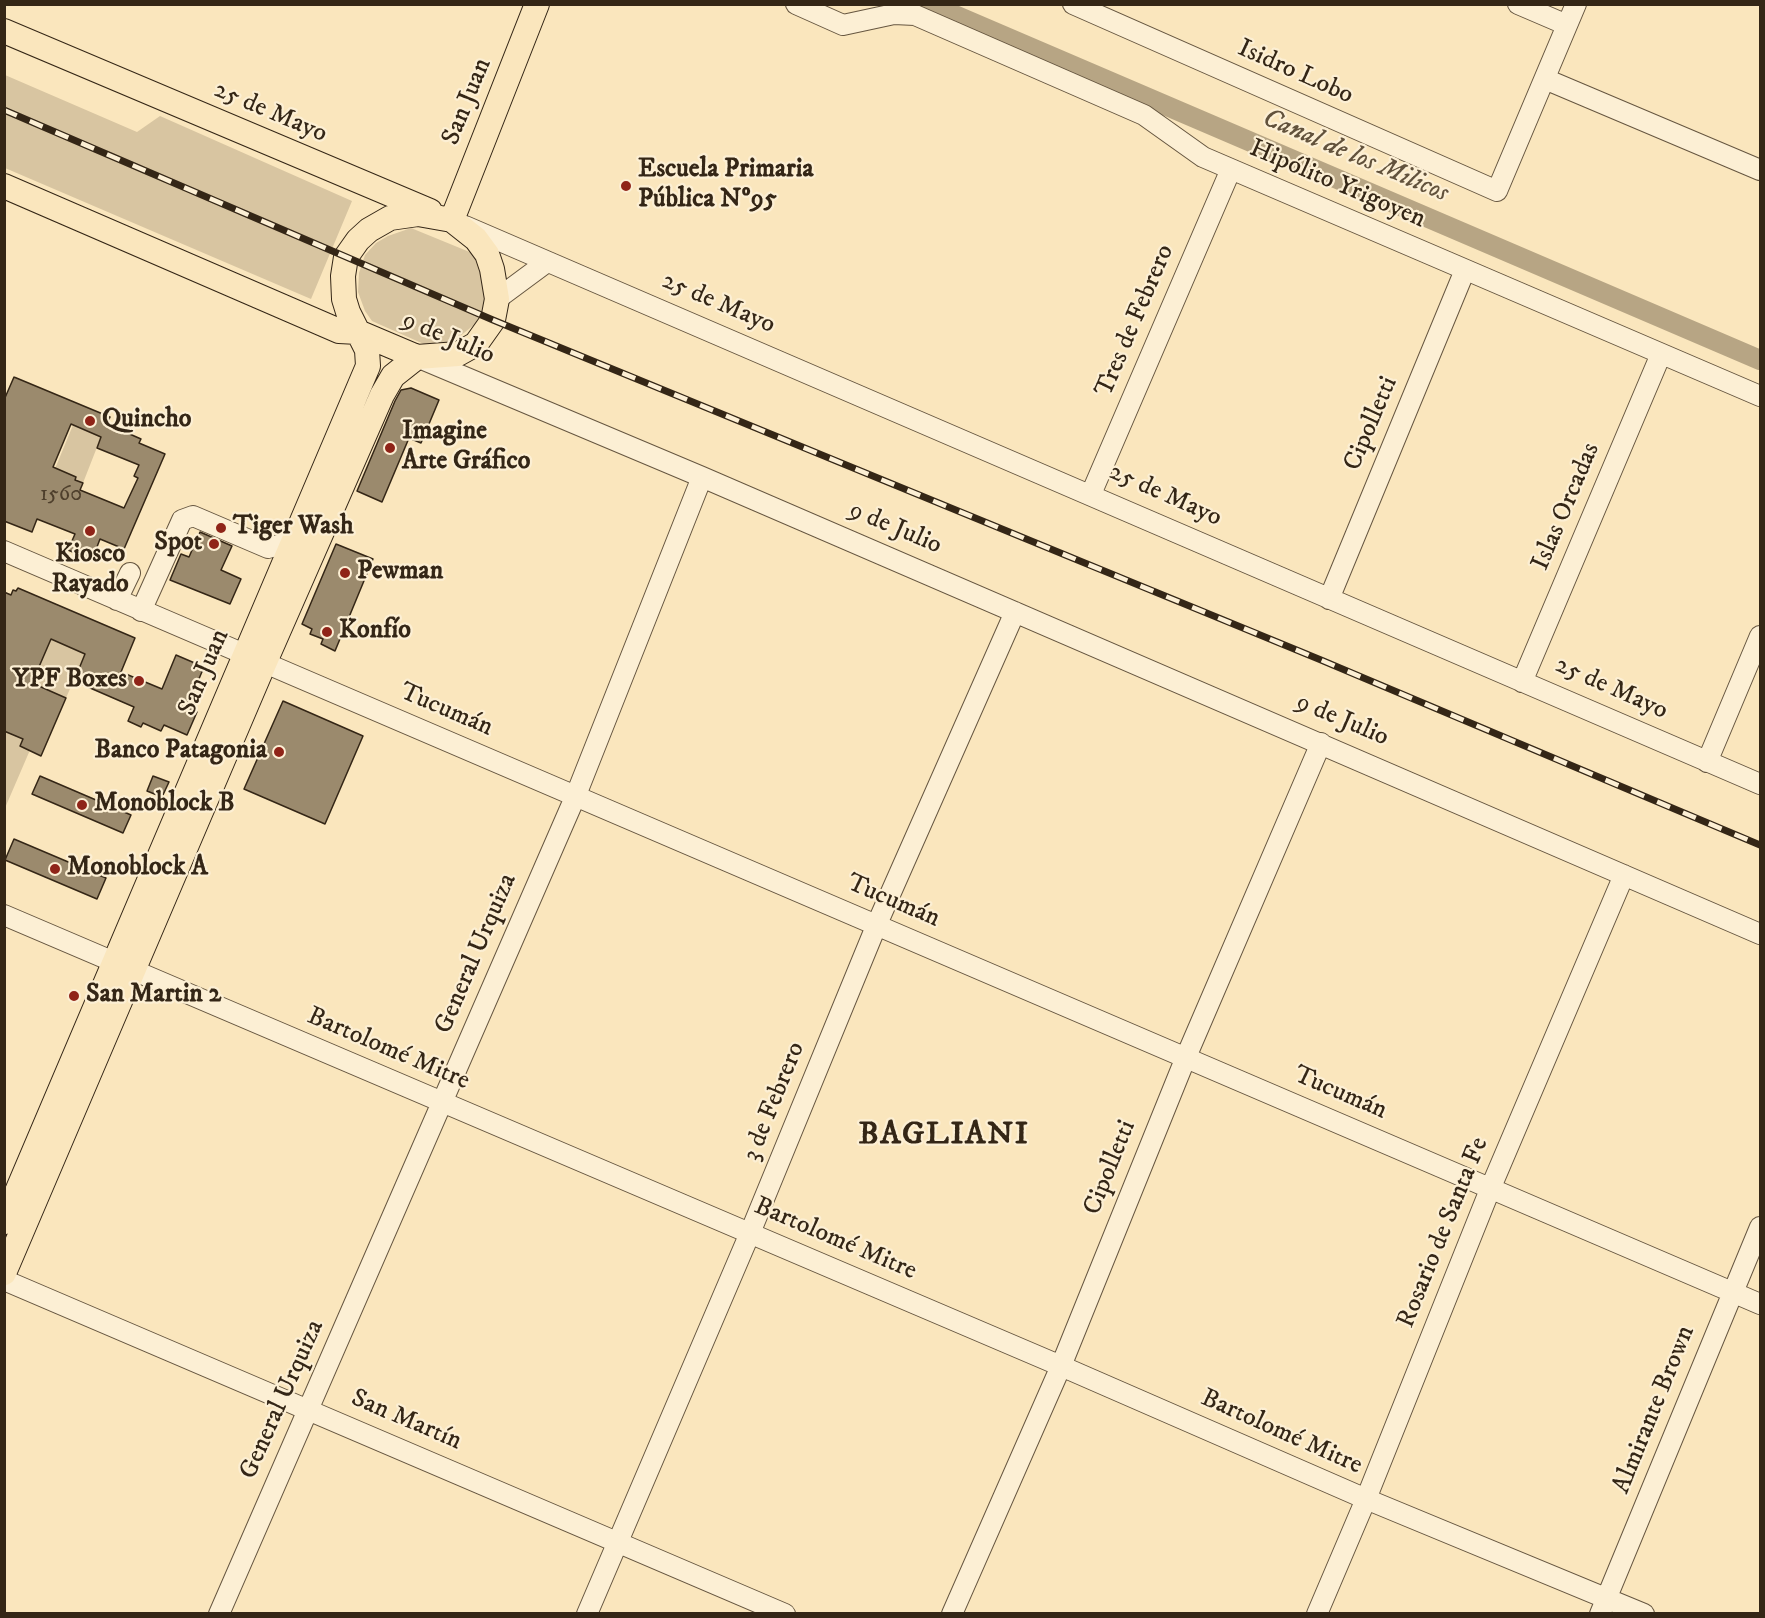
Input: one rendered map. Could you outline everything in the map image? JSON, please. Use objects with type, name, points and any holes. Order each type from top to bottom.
[{"type":"main road","name":"San Juan","points":[[452,220],[537,4]]},
{"type":"main road","name":"25 de Mayo","points":[[4,31],[452,220]]},
{"type":"main road","name":"9 de Julio","points":[[4,186],[339,331],[358,332],[417,357]]},
{"type":"main road","name":"San Juan","points":[[4,1274],[124,967],[254,659],[382,395],[393,376],[417,357],[458,354],[476,345],[493,320],[497,299],[487,254],[476,239],[452,220],[418,214],[400,215],[378,224],[358,240],[346,257],[343,276],[344,300],[367,350],[368,366],[293,541],[254,659]]},
{"type":"main road","name":"San Juan","points":[[4,1222],[124,967]]},
{"type":"street","name":"Hipólito Yrigoyen","points":[[796,4],[843,25],[894,14],[915,15],[1144,115],[1203,157],[1231,170],[1761,396]]},
{"type":"street","name":"Isidro Lobo","points":[[1072,4],[1094,9],[1497,190],[1545,79]]},
{"type":"street","points":[[1518,4],[1567,25]]},
{"type":"street","points":[[1576,4],[1545,79],[1761,170]]},
{"type":"street","name":"Tres de Febrero","points":[[1091,494],[1231,170]]},
{"type":"street","name":"25 de Mayo","points":[[452,220],[1761,784]]},
{"type":"street","points":[[497,299],[547,262]]},
{"type":"street","name":"Cipolletti","points":[[1329,598],[1465,270]]},
{"type":"street","name":"Islas Orcadas","points":[[1522,682],[1661,354]]},
{"type":"street","name":"9 de Julio","points":[[417,357],[702,477],[1761,934]]},
{"type":"street","name":"General Urquiza","points":[[219,1614],[576,795],[702,477]]},
{"type":"street","points":[[141,610],[182,520],[193,516],[268,548],[293,541]]},
{"type":"street","name":"Tucumán","points":[[4,551],[1761,1304]]},
{"type":"street","points":[[117,600],[129,573]]},
{"type":"street","name":"3 de Febrero","points":[[587,1614],[750,1233],[876,924],[1015,612]]},
{"type":"street","points":[[1707,762],[1761,636]]},
{"type":"street","name":"Cipolletti","points":[[952,1614],[1060,1366],[1186,1057],[1321,743]]},
{"type":"street","name":"Rosario de Santa Fe","points":[[1317,1614],[1366,1499],[1491,1187],[1624,875]]},
{"type":"street","name":"Bartolomé Mitre","points":[[4,915],[1060,1366],[1366,1499],[1604,1606],[1644,1614]]},
{"type":"street","name":"Almirante Brown","points":[[1604,1606],[1732,1292],[1761,1227]]},
{"type":"street","name":"San Martín","points":[[4,1280],[784,1614]]},
{"type":"shaded area","points":[[5,75],[137,132],[160,116],[352,201],[311,299],[5,168]]},
{"type":"shaded area","points":[[411,228],[472,253],[480,266],[487,298],[483,313],[475,324],[459,337],[439,345],[426,345],[372,321],[365,311],[358,292],[359,273],[365,255],[376,243]]},
{"type":"shaded area","points":[[73,425],[101,437],[83,483],[68,474],[52,476]]},
{"type":"shaded area","points":[[51,639],[85,654],[66,698],[32,683],[33,743],[5,808],[5,679]]},
{"type":"building","points":[[14,377],[110,417],[107,424],[141,439],[139,443],[165,454],[124,549],[100,539],[92,560],[68,550],[75,534],[37,519],[32,532],[4,521],[4,400]],"holes":[[[71,424],[101,437],[97,448],[139,465],[134,476],[138,478],[124,508],[80,490],[83,483],[75,480],[76,477],[53,467]]]},
{"type":"building","points":[[411,388],[439,400],[421,443],[409,438],[382,502],[357,491],[395,401],[401,390]]},
{"type":"building","points":[[200,532],[232,546],[221,570],[241,579],[230,604],[170,580],[181,554],[189,557]]},
{"type":"building","points":[[336,544],[373,559],[335,651],[321,644],[323,639],[310,634],[312,629],[302,624]]},
{"type":"building","points":[[18,588],[135,638],[121,672],[162,689],[176,655],[204,667],[187,707],[197,712],[187,735],[164,725],[161,731],[143,723],[141,727],[128,721],[134,707],[74,681],[85,654],[51,639],[32,683],[66,698],[41,756],[20,746],[23,739],[4,731],[4,592],[11,595],[13,590],[16,591]]},
{"type":"building","points":[[283,701],[363,736],[325,824],[244,789]]},
{"type":"building","name":"Monoblock B","points":[[40,776],[131,815],[123,833],[32,794]]},
{"type":"building","points":[[153,776],[169,782],[162,797],[147,791]]},
{"type":"building","name":"Monoblock A","points":[[14,839],[106,878],[97,899],[5,860]]},
{"type":"waterway","name":"Canal de los Milicos","points":[[929,4],[1760,360]]},
{"type":"railway","points":[[4,110],[493,320],[1321,660],[1760,845]]},
{"type":"place","name":"Escuela Primaria Pública Nº95","points":[[626,186]]},
{"type":"place","name":"Quincho","points":[[90,421]]},
{"type":"place","name":"Imagine Arte Gráfico","points":[[390,448]]},
{"type":"place","name":"Tiger Wash","points":[[221,528]]},
{"type":"place","name":"Kiosco Rayado","points":[[90,531]]},
{"type":"place","name":"Spot","points":[[214,544]]},
{"type":"place","name":"Pewman","points":[[345,573]]},
{"type":"place","name":"Konfío","points":[[327,632]]},
{"type":"place","name":"YPF Boxes","points":[[139,681]]},
{"type":"place","name":"Banco Patagonia","points":[[279,752]]},
{"type":"place","name":"Monoblock B","points":[[82,805]]},
{"type":"place","name":"Monoblock A","points":[[55,869]]},
{"type":"place","name":"San Martin 2","points":[[74,996]]},
{"type":"district","name":"BAGLIANI","points":[[944,1136]]}]
